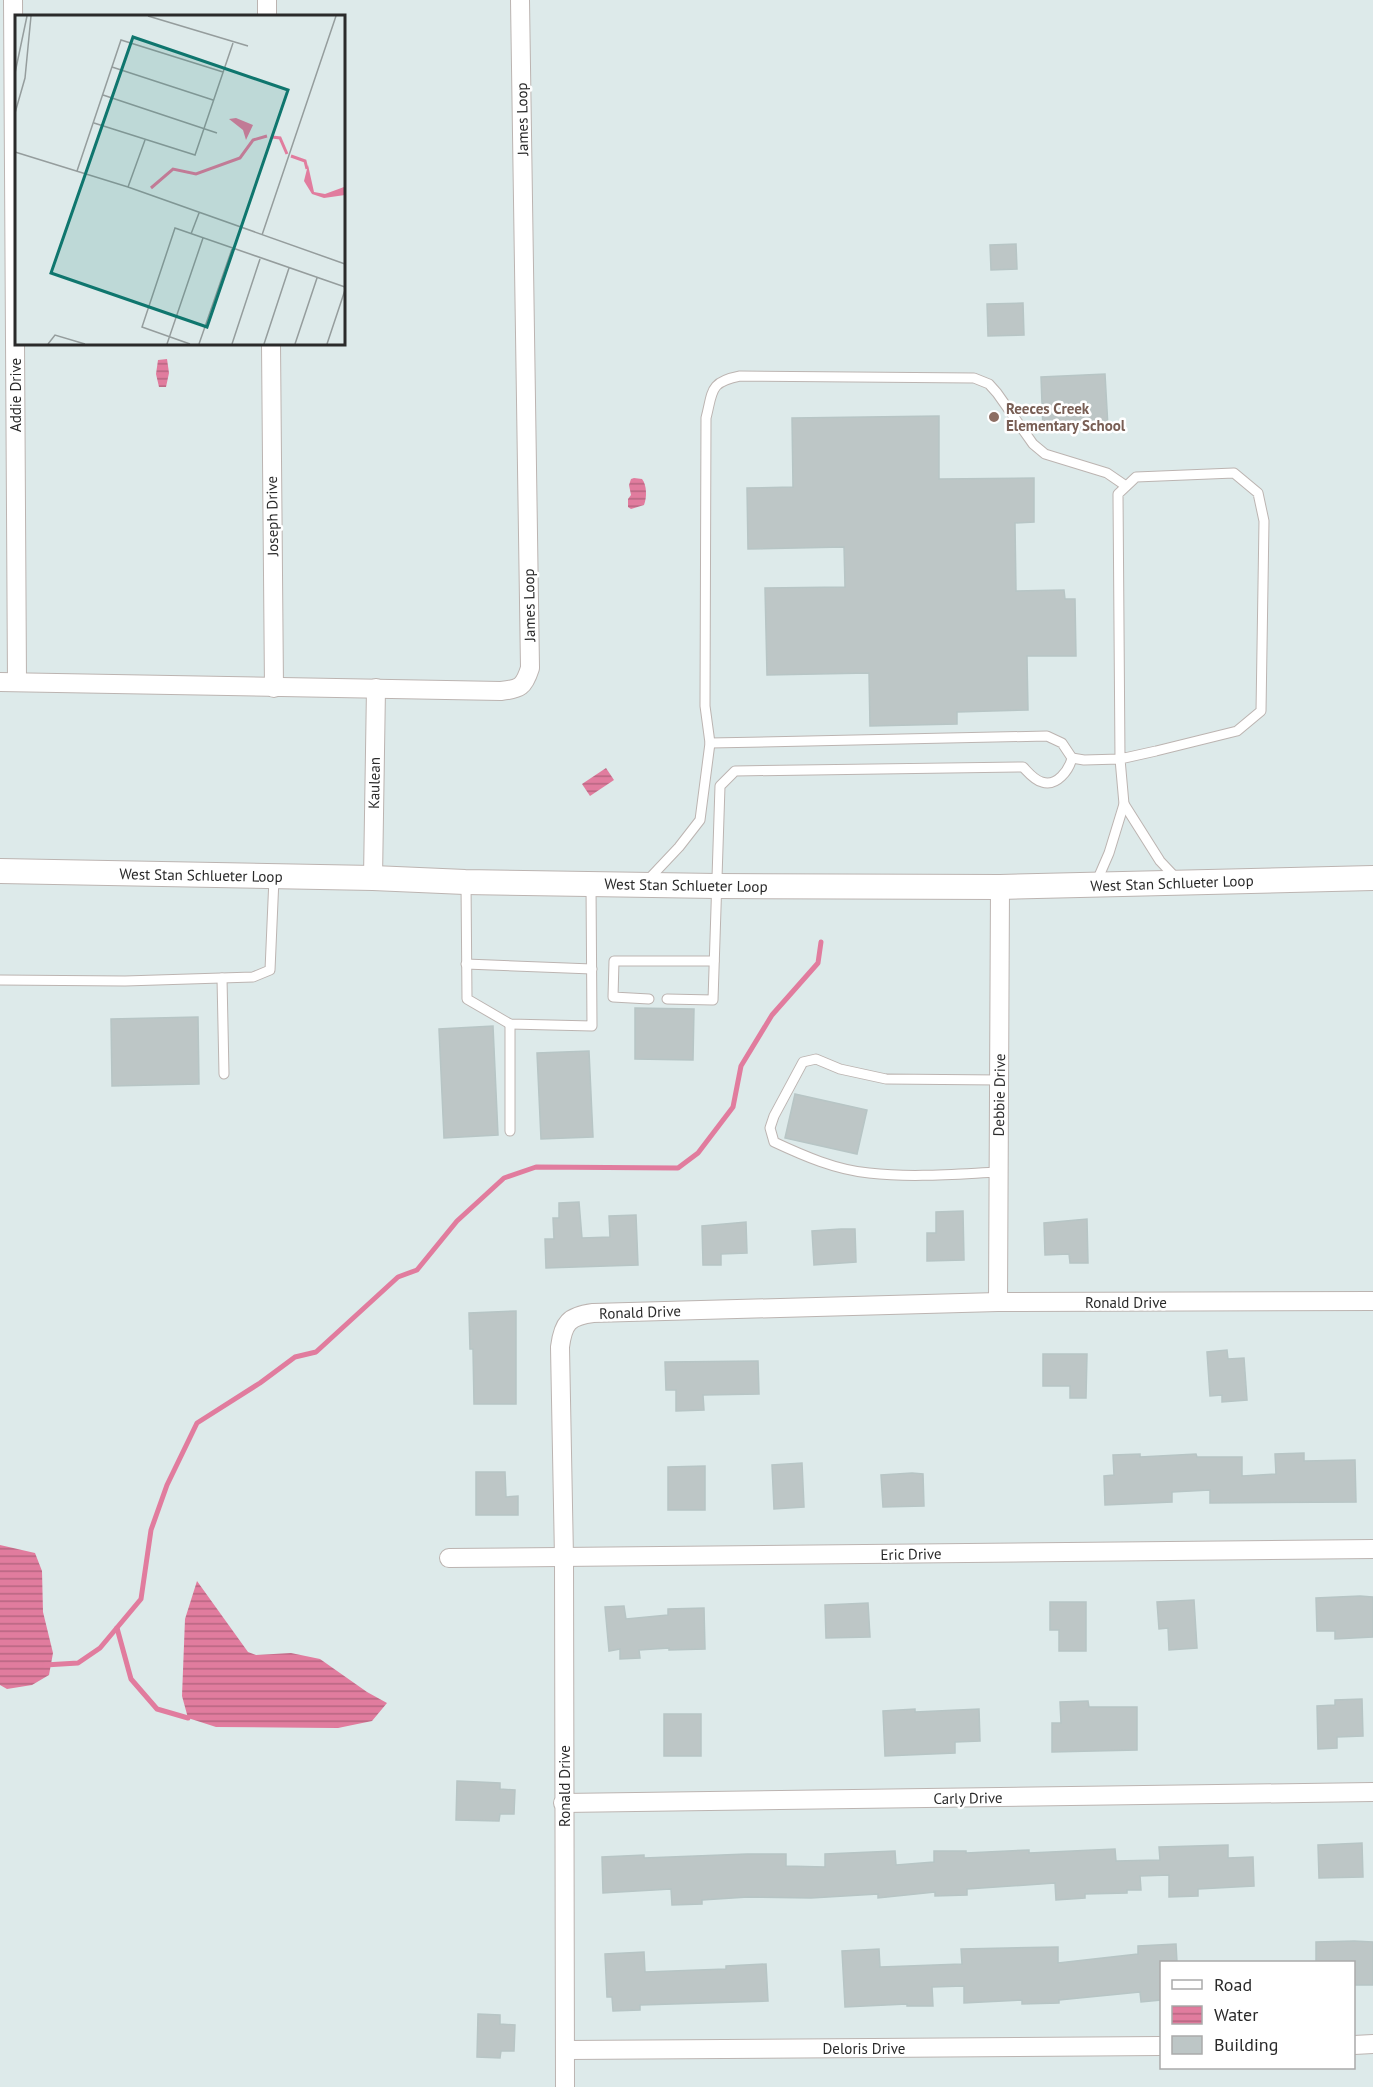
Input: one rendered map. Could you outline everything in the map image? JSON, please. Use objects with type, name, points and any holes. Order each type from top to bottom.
[{"type":"main road","name":"West Stan Schlueter Loop","points":[[0,871],[716,886],[1000,887],[1373,878]]},
{"type":"street","name":"Addie Drive","points":[[9,682],[13,0]]},
{"type":"street","name":"James Loop","points":[[9,682],[501,691],[518,689],[526,680],[530,668],[520,0]]},
{"type":"street","name":"Joseph Drive","points":[[270,345],[274,688]]},
{"type":"street","name":"Kaulean","points":[[373,878],[376,688]]},
{"type":"street","name":"Debbie Drive","points":[[998,1302],[1000,887]]},
{"type":"street","name":"Ronald Drive","points":[[565,2087],[564,1558],[560,1347],[565,1325],[578,1315],[617,1312],[998,1302],[1373,1301]]},
{"type":"street","name":"Eric Drive","points":[[449,1558],[1373,1549]]},
{"type":"street","name":"Carly Drive","points":[[563,1803],[1373,1792]]},
{"type":"street","points":[[1355,2044],[1373,2044]]},
{"type":"street","name":"Deloris Drive","points":[[566,2050],[1160,2046]]},
{"type":"lane","points":[[644,884],[679,847],[700,820],[710,743],[705,706],[706,418],[715,385],[720,381],[740,376],[974,378],[989,384],[1033,444],[1045,454],[1107,473],[1126,486]]},
{"type":"lane","points":[[1072,758],[1120,759],[1237,731],[1261,711],[1264,521],[1258,493],[1234,473],[1136,477],[1118,494],[1120,759],[1124,804],[1109,852],[1095,885]]},
{"type":"lane","points":[[666,999],[713,1000],[720,786],[735,771],[1023,767],[1038,781],[1044,783],[1053,782],[1063,776],[1070,767],[1072,758],[1062,743],[1047,736],[710,743]]},
{"type":"lane","points":[[1124,804],[1160,861],[1179,882]]},
{"type":"lane","points":[[0,980],[125,981],[253,977],[270,970],[274,876]]},
{"type":"lane","points":[[465,882],[467,999],[510,1024],[592,1026],[591,883]]},
{"type":"lane","points":[[649,999],[613,998],[614,961],[714,961]]},
{"type":"lane","points":[[466,964],[592,969]]},
{"type":"lane","points":[[222,978],[224,1074]]},
{"type":"lane","points":[[510,1024],[510,1131]]},
{"type":"lane","points":[[998,1172],[918,1175],[868,1173],[810,1159],[774,1142],[770,1128],[803,1062],[816,1059],[840,1069],[886,1078],[999,1080]]},
{"type":"water","points":[[167,359],[169,373],[166,387],[159,387],[156,374],[158,360]]},
{"type":"water","points":[[631,479],[642,479],[646,495],[644,505],[631,509],[628,507],[628,499],[631,495],[629,485]]},
{"type":"water","points":[[606,768],[614,780],[590,796],[582,784]]},
{"type":"water","points":[[0,1545],[35,1553],[42,1571],[43,1612],[53,1653],[49,1675],[32,1685],[7,1689],[0,1685]]},
{"type":"water","points":[[197,1581],[248,1652],[256,1655],[291,1653],[320,1659],[387,1703],[372,1721],[338,1728],[216,1727],[188,1718],[182,1696],[185,1619]]},
{"type":"building","points":[[1016,244],[1017,269],[991,270],[990,245]]},
{"type":"building","points":[[1023,303],[1024,335],[988,336],[987,304]]},
{"type":"building","points":[[1105,374],[1108,427],[1043,430],[1041,377]]},
{"type":"building","points":[[939,416],[939,479],[1034,478],[1034,522],[1015,523],[1016,591],[1064,590],[1065,599],[1075,599],[1076,656],[1027,656],[1028,710],[957,712],[957,724],[870,726],[869,673],[767,675],[765,588],[845,587],[844,547],[748,549],[747,488],[793,487],[792,418]]},
{"type":"building","points":[[635,1008],[694,1009],[693,1060],[635,1059]]},
{"type":"building","points":[[198,1017],[199,1084],[112,1086],[111,1019]]},
{"type":"building","points":[[493,1026],[498,1135],[444,1138],[439,1029]]},
{"type":"building","points":[[589,1051],[593,1137],[541,1139],[537,1053]]},
{"type":"building","points":[[795,1094],[867,1110],[857,1154],[785,1138]]},
{"type":"building","points":[[579,1202],[582,1238],[610,1237],[609,1216],[636,1215],[638,1265],[546,1268],[545,1239],[554,1239],[553,1218],[559,1218],[559,1203]]},
{"type":"building","points":[[963,1211],[964,1260],[927,1261],[927,1233],[936,1233],[936,1212]]},
{"type":"building","points":[[1087,1219],[1088,1263],[1070,1263],[1069,1254],[1045,1255],[1044,1223]]},
{"type":"building","points":[[746,1222],[747,1253],[721,1254],[721,1265],[703,1265],[702,1226]]},
{"type":"building","points":[[855,1229],[856,1262],[814,1265],[812,1231]]},
{"type":"building","points":[[516,1311],[516,1404],[474,1404],[473,1349],[470,1349],[469,1313]]},
{"type":"building","points":[[1227,1350],[1228,1359],[1244,1358],[1247,1400],[1222,1402],[1222,1395],[1210,1396],[1207,1352]]},
{"type":"building","points":[[1043,1354],[1087,1354],[1086,1398],[1070,1398],[1070,1386],[1043,1386]]},
{"type":"building","points":[[758,1361],[759,1394],[703,1395],[704,1410],[676,1411],[676,1390],[666,1390],[665,1362]]},
{"type":"building","points":[[1304,1453],[1304,1461],[1355,1460],[1356,1502],[1210,1503],[1210,1490],[1172,1492],[1172,1502],[1105,1505],[1104,1476],[1114,1475],[1113,1455],[1140,1454],[1140,1457],[1196,1454],[1197,1457],[1242,1457],[1242,1476],[1276,1474],[1275,1454]]},
{"type":"building","points":[[802,1463],[804,1507],[774,1509],[772,1465]]},
{"type":"building","points":[[705,1466],[705,1510],[668,1510],[668,1467]]},
{"type":"building","points":[[476,1472],[505,1472],[506,1497],[518,1496],[518,1515],[476,1515]]},
{"type":"building","points":[[923,1474],[924,1506],[883,1507],[881,1475]]},
{"type":"building","points":[[1373,1597],[1373,1637],[1335,1639],[1335,1631],[1317,1631],[1316,1598]]},
{"type":"building","points":[[1194,1600],[1197,1648],[1169,1650],[1168,1628],[1159,1629],[1157,1602]]},
{"type":"building","points":[[1050,1602],[1086,1602],[1086,1651],[1059,1651],[1059,1630],[1050,1630]]},
{"type":"building","points":[[868,1603],[870,1637],[826,1638],[825,1605]]},
{"type":"building","points":[[624,1606],[626,1619],[668,1615],[668,1609],[704,1608],[705,1649],[639,1650],[640,1658],[620,1659],[620,1649],[609,1651],[605,1607]]},
{"type":"building","points":[[1362,1699],[1363,1736],[1337,1737],[1337,1748],[1318,1749],[1317,1706],[1335,1705],[1335,1700]]},
{"type":"building","points":[[1088,1701],[1089,1707],[1137,1707],[1137,1750],[1052,1752],[1052,1723],[1061,1723],[1060,1702]]},
{"type":"building","points":[[915,1709],[915,1712],[979,1709],[980,1741],[955,1742],[955,1753],[885,1756],[883,1711]]},
{"type":"building","points":[[664,1714],[701,1714],[701,1756],[664,1756]]},
{"type":"building","points":[[457,1781],[500,1783],[500,1789],[515,1790],[514,1814],[500,1814],[499,1821],[456,1820]]},
{"type":"building","points":[[1362,1843],[1363,1877],[1319,1878],[1318,1845]]},
{"type":"building","points":[[1228,1845],[1228,1858],[1253,1857],[1254,1886],[1198,1889],[1198,1896],[1169,1897],[1169,1875],[1140,1876],[1141,1890],[1127,1890],[1127,1893],[1085,1894],[1085,1898],[1056,1900],[1055,1883],[967,1889],[967,1895],[935,1896],[935,1892],[878,1898],[878,1894],[811,1898],[748,1897],[702,1900],[702,1904],[672,1905],[671,1889],[603,1893],[602,1857],[786,1854],[786,1866],[825,1867],[825,1854],[895,1851],[896,1865],[934,1862],[934,1851],[966,1851],[966,1853],[1029,1850],[1029,1853],[1115,1849],[1116,1861],[1160,1860],[1159,1847]]},
{"type":"building","points":[[1316,1942],[1373,1942],[1373,1985],[1355,1985],[1355,1961],[1316,1961]]},
{"type":"building","points":[[1176,1944],[1177,1961],[1160,1961],[1160,2000],[1141,2002],[1140,1992],[1059,2000],[1059,2003],[1022,2004],[1022,2000],[964,2003],[964,1986],[932,1987],[933,2006],[907,2006],[907,2004],[845,2007],[842,1951],[879,1949],[880,1967],[962,1964],[961,1949],[1058,1947],[1058,1963],[1138,1954],[1138,1946]]},
{"type":"building","points":[[644,1952],[645,1972],[726,1969],[726,1966],[766,1964],[768,2001],[640,2005],[640,2010],[613,2011],[612,1997],[607,1997],[605,1954]]},
{"type":"building","points":[[478,2014],[500,2015],[500,2024],[515,2025],[514,2051],[501,2051],[500,2058],[477,2057]]},
{"type":"waterway","points":[[45,1665],[78,1663],[100,1648],[141,1599],[151,1530],[167,1485],[197,1423],[260,1383],[295,1357],[316,1352],[398,1277],[417,1270],[457,1221],[504,1178],[536,1167],[678,1168],[698,1153],[733,1107],[741,1066],[772,1015],[818,963],[821,942]]},
{"type":"waterway","points":[[117,1628],[131,1679],[157,1709],[188,1718]]},
{"type":"place","name":"Reeces Creek Elementary School","points":[[994,417]]}]
